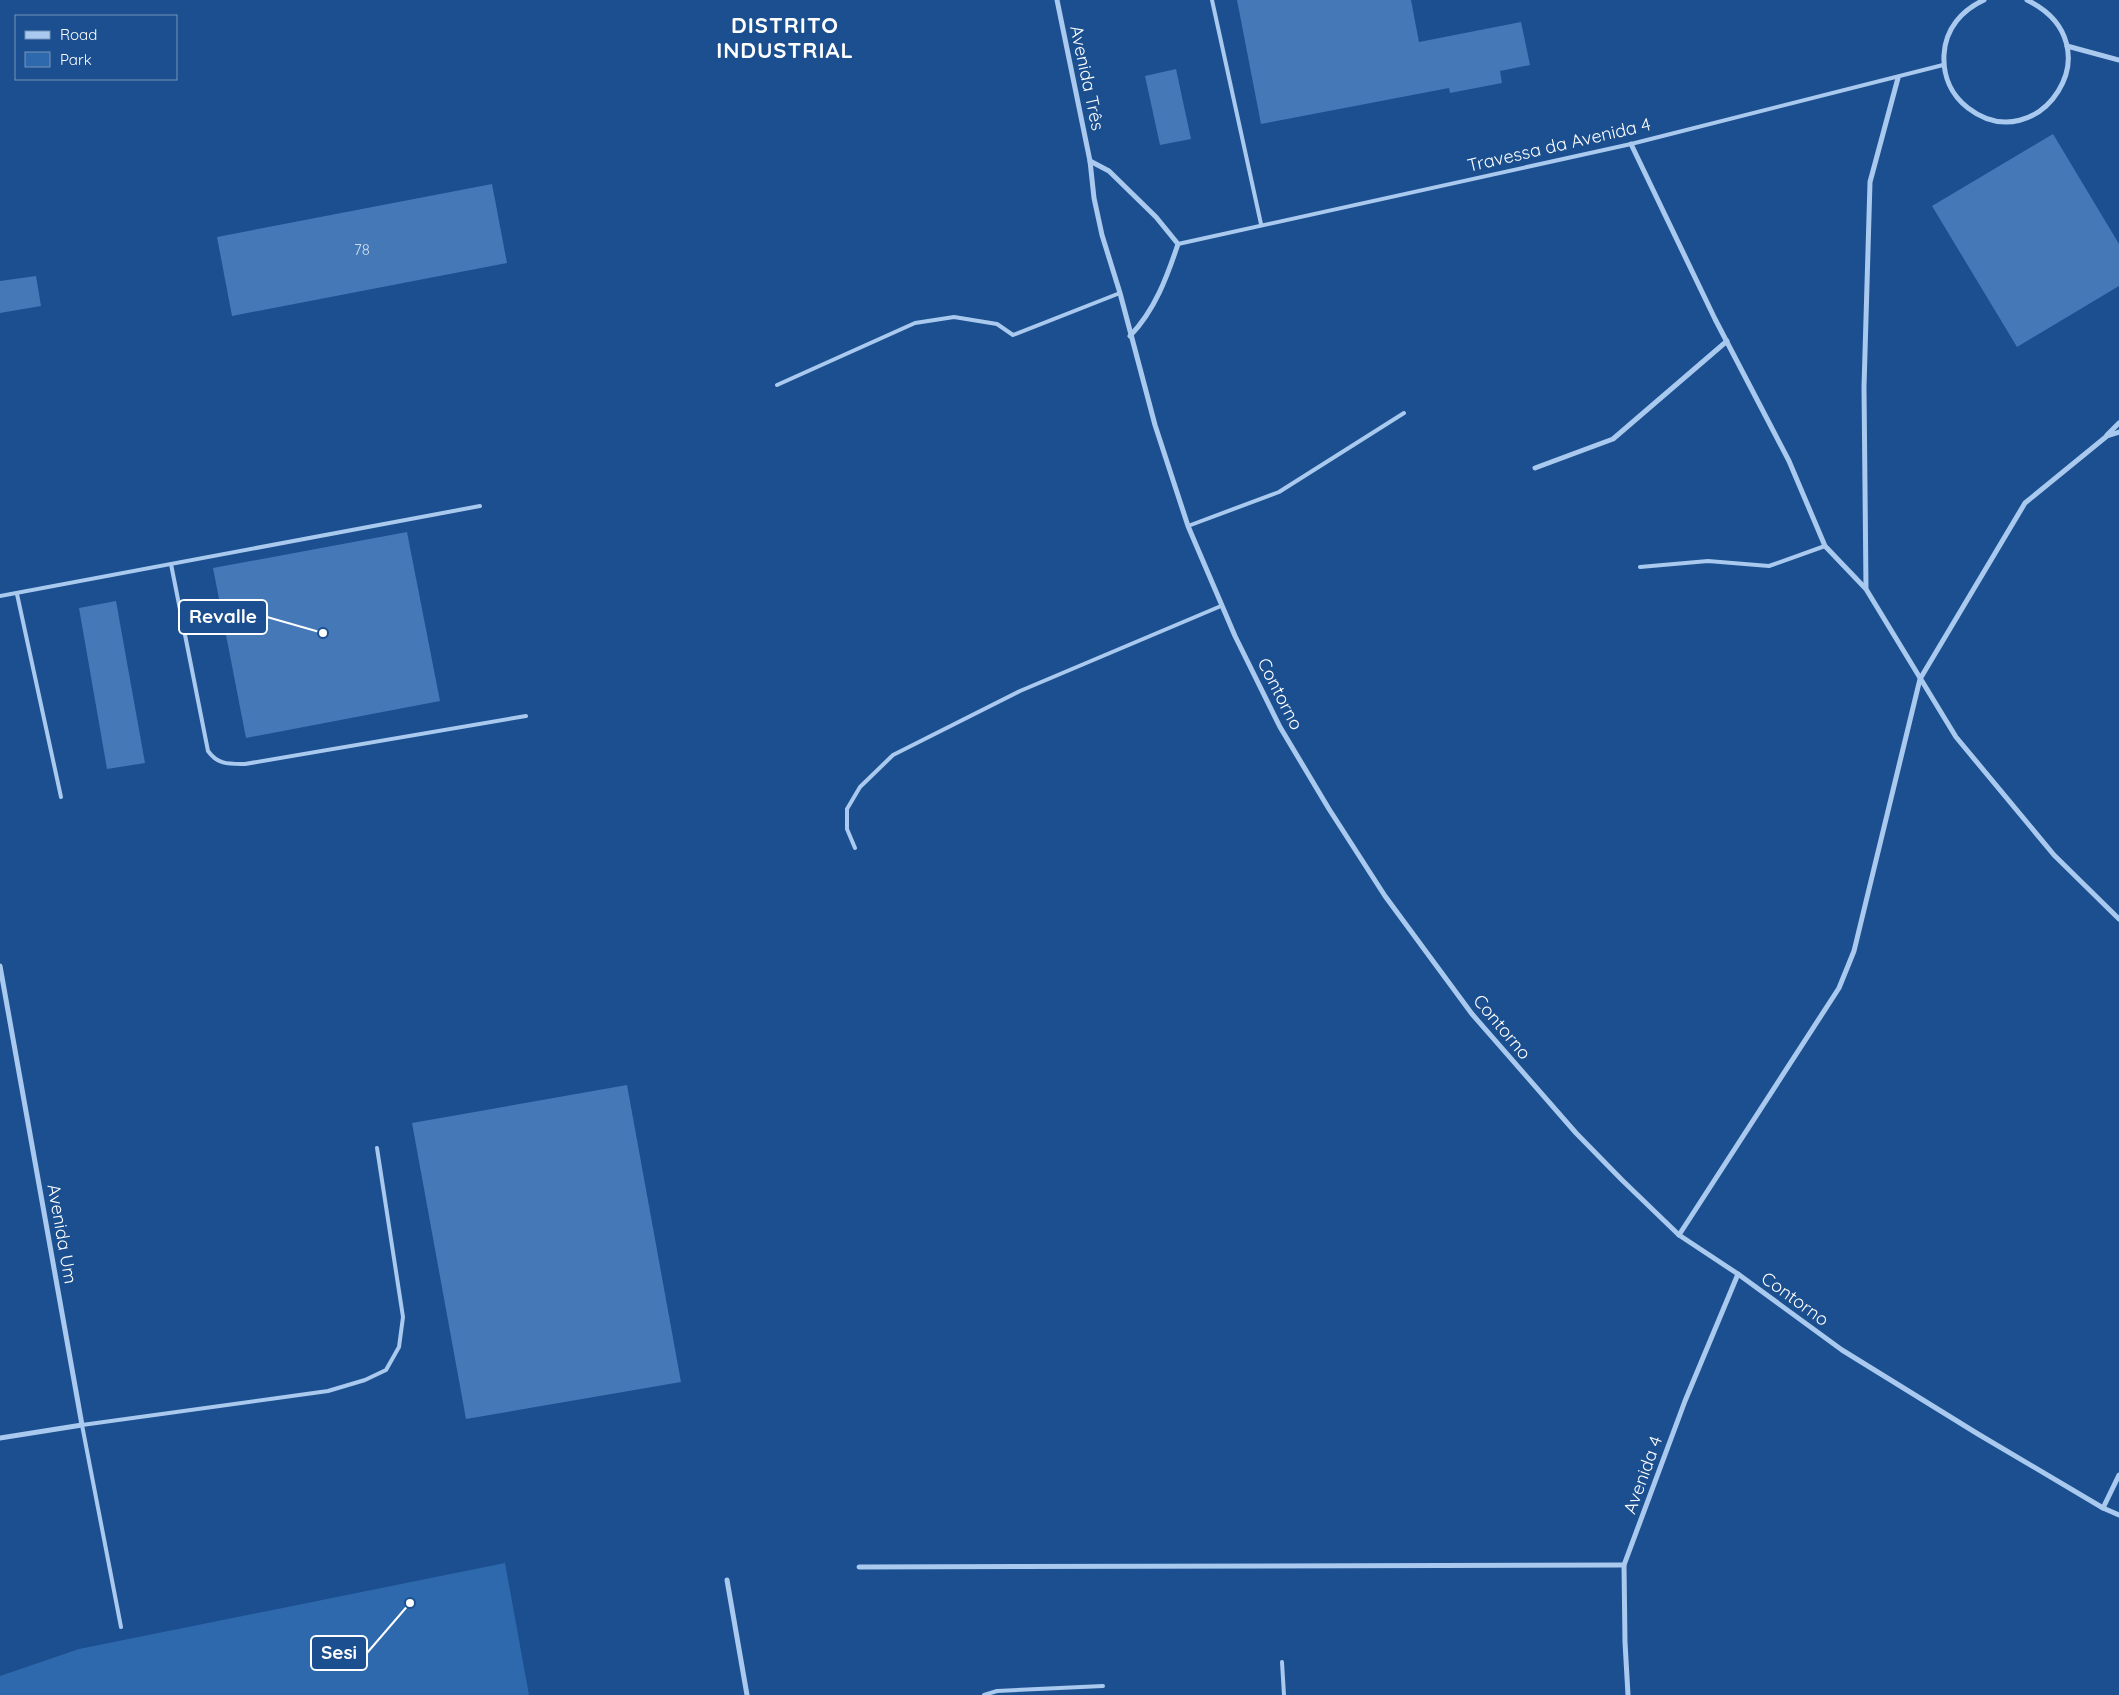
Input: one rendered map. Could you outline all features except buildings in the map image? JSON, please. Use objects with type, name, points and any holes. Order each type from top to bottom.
[{"type":"street","name":"Avenida Três","points":[[1057,0],[1090,161],[1094,198],[1102,235],[1120,293]]},
{"type":"street","points":[[1984,0],[1966,11],[1952,26],[1944,45],[1944,65],[1949,85],[1960,102],[1976,114],[1996,121],[2017,121],[2037,114],[2054,101],[2065,83],[2069,62],[2067,46],[2058,22],[2043,8],[2027,0]]},
{"type":"street","points":[[2067,46],[2119,60]]},
{"type":"street","points":[[1866,588],[1864,388],[1870,182],[1898,78]]},
{"type":"street","points":[[1630,144],[1788,461],[1825,546],[1866,588],[1956,737],[2048,848],[2119,919]]},
{"type":"street","points":[[1090,161],[1109,171],[1156,217],[1178,244],[1165,281],[1155,302],[1143,322],[1130,336]]},
{"type":"street","name":"Contorno","points":[[1120,293],[1154,425],[1188,526],[1222,606],[1280,727],[1329,809],[1385,896],[1472,1014],[1622,1180],[1678,1235],[1738,1274],[1842,1350],[1978,1434],[2103,1508],[2119,1515]]},
{"type":"street","points":[[1535,468],[1613,439],[1727,341]]},
{"type":"street","points":[[1678,1235],[1839,988],[1854,951],[1920,679],[2025,503],[2107,436],[2119,423]]},
{"type":"street","points":[[2107,436],[2119,432]]},
{"type":"street","name":"Avenida Um","points":[[0,966],[82,1424]]},
{"type":"street","name":"Avenida 4","points":[[1628,1695],[1624,1642],[1624,1565],[1685,1401],[1738,1274]]},
{"type":"street","points":[[0,1438],[82,1424]]},
{"type":"street","points":[[2103,1508],[2119,1475]]},
{"type":"street","points":[[859,1567],[1624,1565]]},
{"type":"street","points":[[727,1580],[747,1695]]},
{"type":"lane","points":[[1212,0],[1262,224]]},
{"type":"lane","name":"Travessa da Avenida 4","points":[[1178,244],[1630,144],[1944,65]]},
{"type":"lane","points":[[777,385],[915,323],[954,316],[997,324],[1013,335],[1120,293]]},
{"type":"lane","points":[[1188,526],[1279,492],[1404,413]]},
{"type":"lane","points":[[0,596],[480,506]]},
{"type":"lane","points":[[1640,567],[1708,561],[1769,566],[1825,546]]},
{"type":"lane","points":[[172,564],[208,751],[214,759],[222,763],[244,764],[526,716]]},
{"type":"lane","points":[[17,594],[61,796]]},
{"type":"lane","points":[[855,848],[846,830],[848,809],[860,788],[893,756],[1020,691],[1222,606]]},
{"type":"lane","points":[[121,1627],[82,1424],[328,1390],[365,1380],[386,1370],[399,1347],[402,1317],[377,1148]]},
{"type":"lane","points":[[1282,1662],[1284,1695]]},
{"type":"lane","points":[[984,1695],[998,1691],[1104,1686]]},
{"type":"green space","points":[[505,1563],[529,1695],[0,1695],[0,1676],[79,1649]]},
{"type":"place","name":"Revalle","points":[[323,633]]},
{"type":"place","name":"Sesi","points":[[410,1603]]},
{"type":"district","name":"DISTRITO INDUSTRIAL","points":[[785,38]]}]
